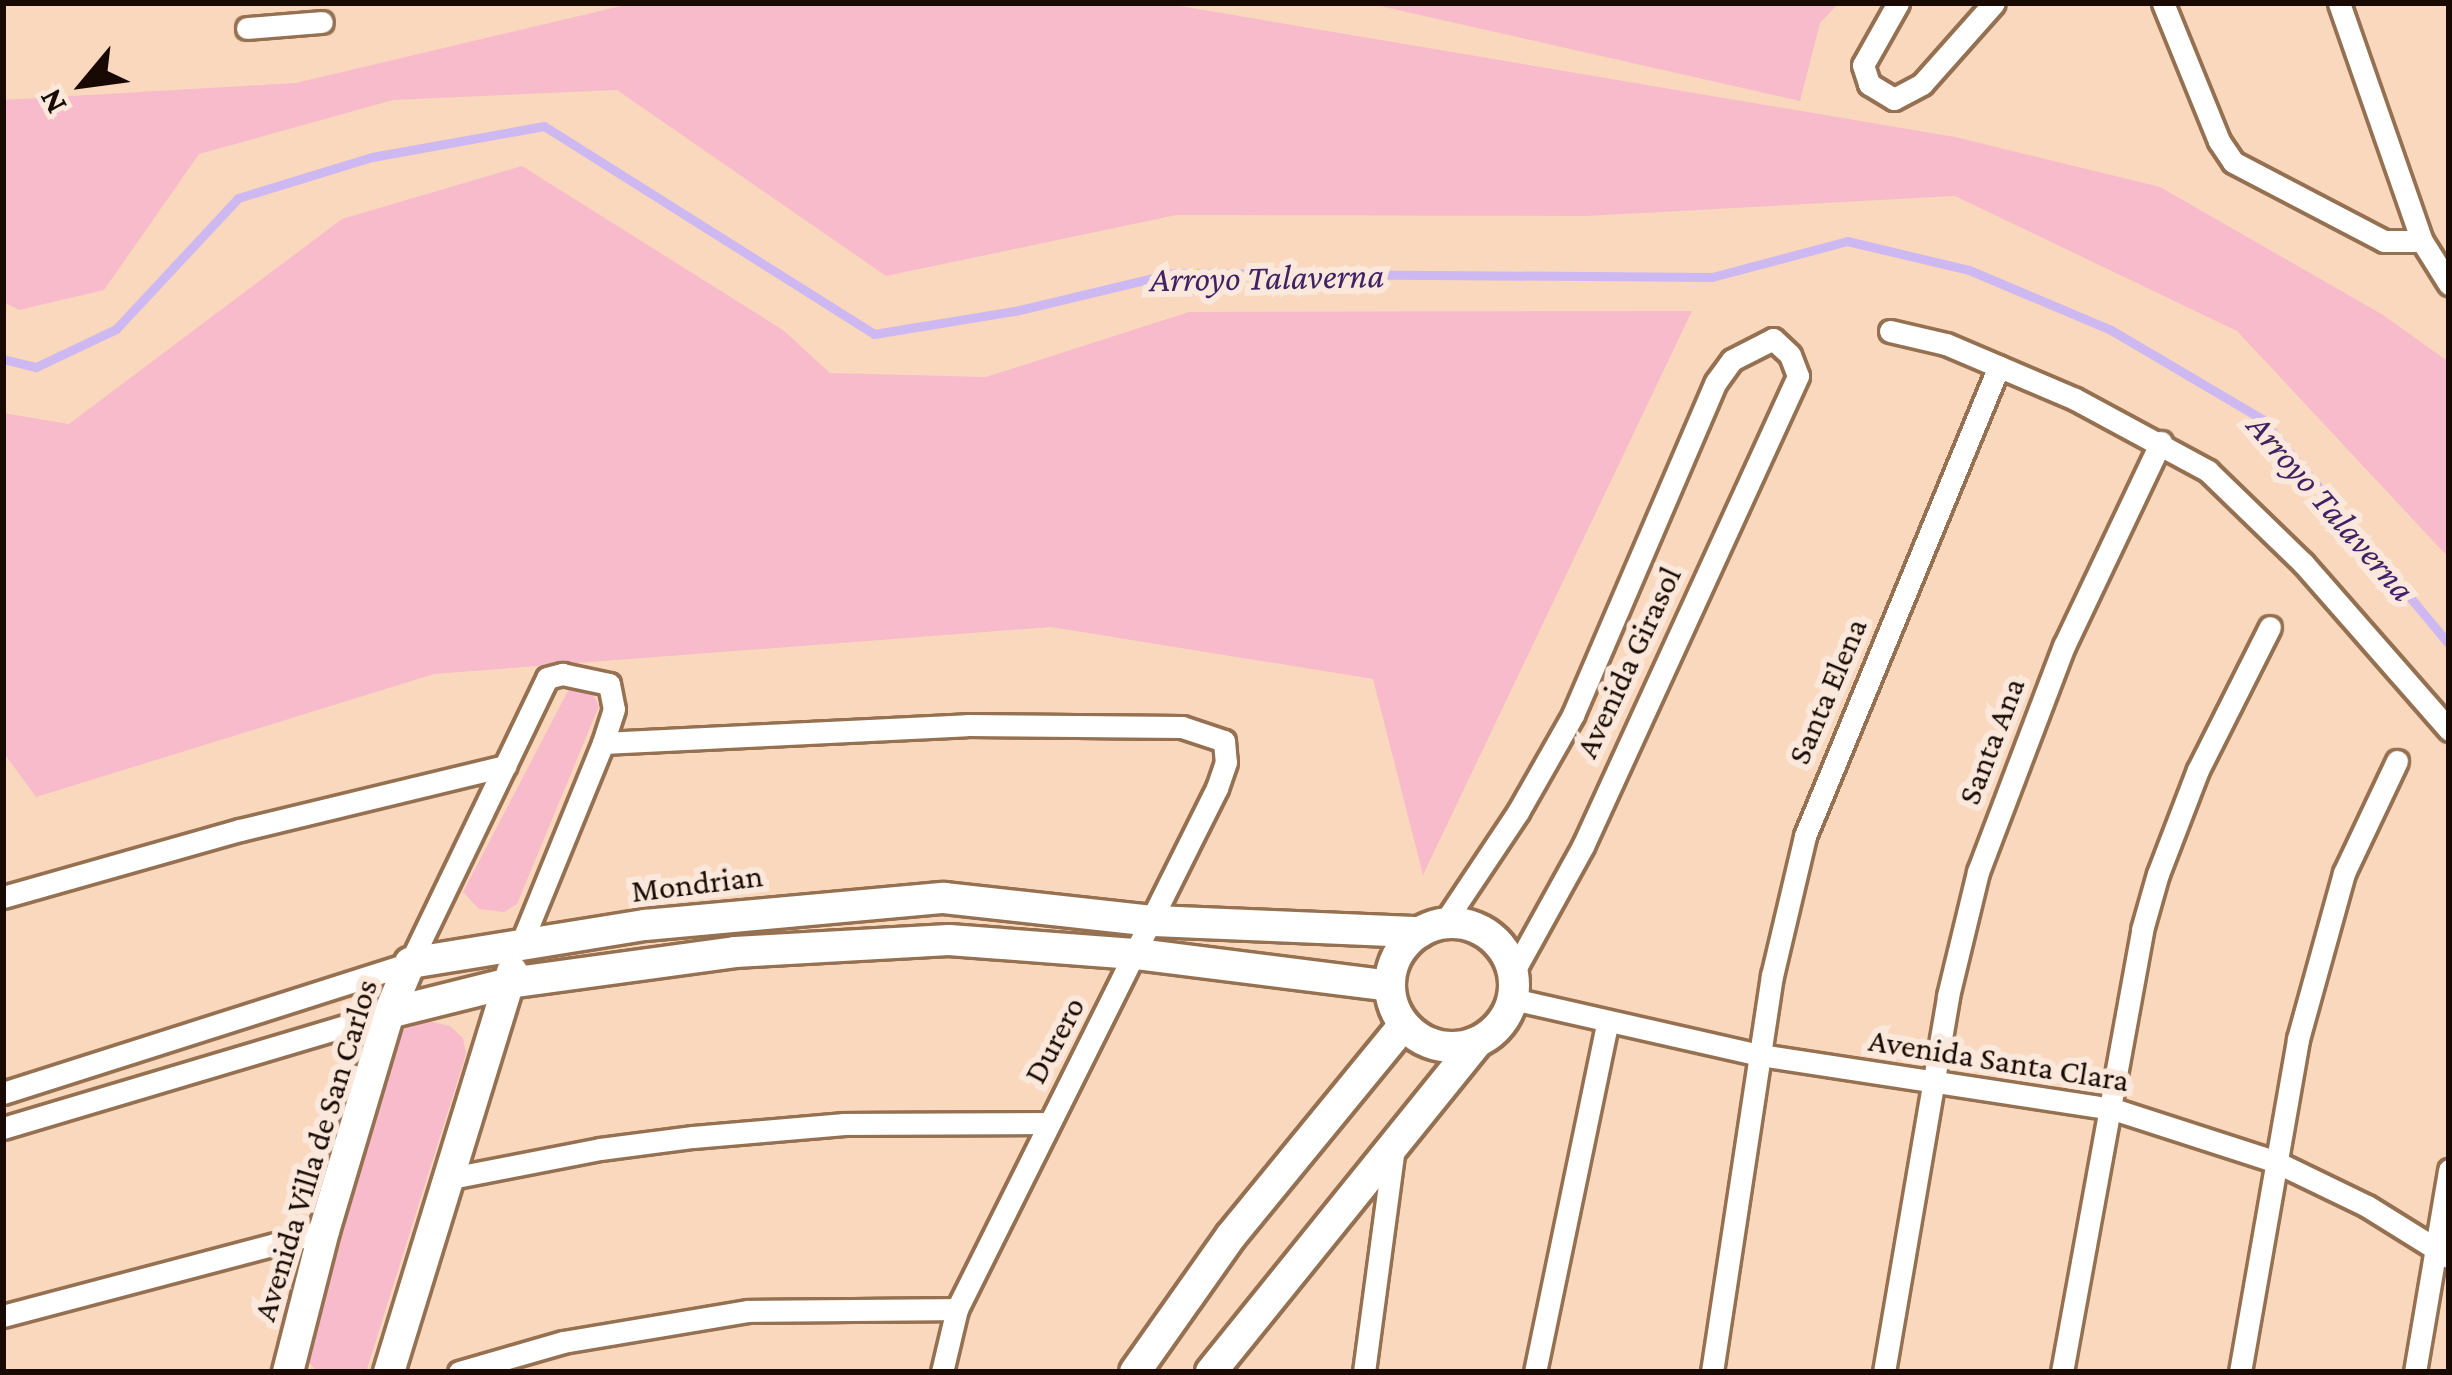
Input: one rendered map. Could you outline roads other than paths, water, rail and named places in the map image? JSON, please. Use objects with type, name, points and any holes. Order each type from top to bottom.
[{"type":"street","points":[[1898,3],[1863,65],[1869,84],[1894,99],[1922,84],[1994,3]]},
{"type":"street","points":[[2163,3],[2219,141],[2233,162],[2384,242],[2422,241]]},
{"type":"street","points":[[2339,3],[2422,241],[2449,284]]},
{"type":"street","points":[[248,28],[322,22]]},
{"type":"street","points":[[1890,331],[1946,344],[1999,366],[2161,442],[2208,471],[2271,530],[2449,730]]},
{"type":"street","name":"Avenida Girasol","points":[[1432,927],[1518,812],[1573,715],[1700,416],[1732,360],[1773,339],[1790,355],[1798,376],[1583,846],[1513,986]]},
{"type":"street","name":"Santa Elena","points":[[1712,1372],[1784,910],[1805,836],[1999,366]]},
{"type":"street","name":"Santa Ana","points":[[1884,1372],[1961,936],[1999,810],[2064,646],[2161,442]]},
{"type":"street","points":[[2062,1372],[2132,984],[2158,874],[2198,770],[2270,627]]},
{"type":"street","name":"Avenida Villa de San Carlos","points":[[288,1372],[389,1013],[541,690],[556,673],[609,684],[614,709],[603,742]]},
{"type":"street","name":"Durero","points":[[603,742],[967,725],[1182,727],[1224,741],[1226,762],[1217,788],[956,1309],[942,1372]]},
{"type":"street","points":[[389,1372],[522,940],[603,742]]},
{"type":"street","points":[[2240,1372],[2274,1161],[2326,929],[2344,873],[2397,761]]},
{"type":"street","points":[[5,894],[505,766]]},
{"type":"street","name":"Mondrian","points":[[3,1093],[410,963],[522,940],[824,905],[944,898],[1154,921],[1432,927]]},
{"type":"street","points":[[1211,1372],[1477,1042],[1493,1031],[1513,986],[1495,940],[1462,924],[1432,927],[1393,964],[1390,986],[1404,1024],[1438,1046],[1477,1042]]},
{"type":"street","points":[[3,1128],[389,1013],[508,983],[735,952],[949,940],[1136,954],[1390,986]]},
{"type":"street","name":"Avenida Santa Clara","points":[[1513,986],[1607,1024],[1760,1055],[2113,1109],[2274,1161],[2367,1206],[2444,1253]]},
{"type":"street","points":[[1135,1372],[1231,1235],[1404,1024]]},
{"type":"street","points":[[1535,1372],[1607,1024]]},
{"type":"street","points":[[446,1179],[600,1149],[714,1136],[844,1124],[1048,1123]]},
{"type":"street","points":[[1364,1372],[1394,1145]]},
{"type":"street","points":[[2415,1372],[2444,1253],[2449,1170]]},
{"type":"street","points":[[3,1316],[324,1231]]},
{"type":"street","points":[[459,1372],[563,1342],[748,1311],[956,1309]]},
{"type":"waterway","name":"Arroyo Talaverna","points":[[3,359],[36,367],[116,329],[238,198],[372,157],[544,126],[874,334],[1015,311],[1175,273],[1712,277],[1847,241],[1969,270],[2111,330],[2262,419],[2449,644]]}]
